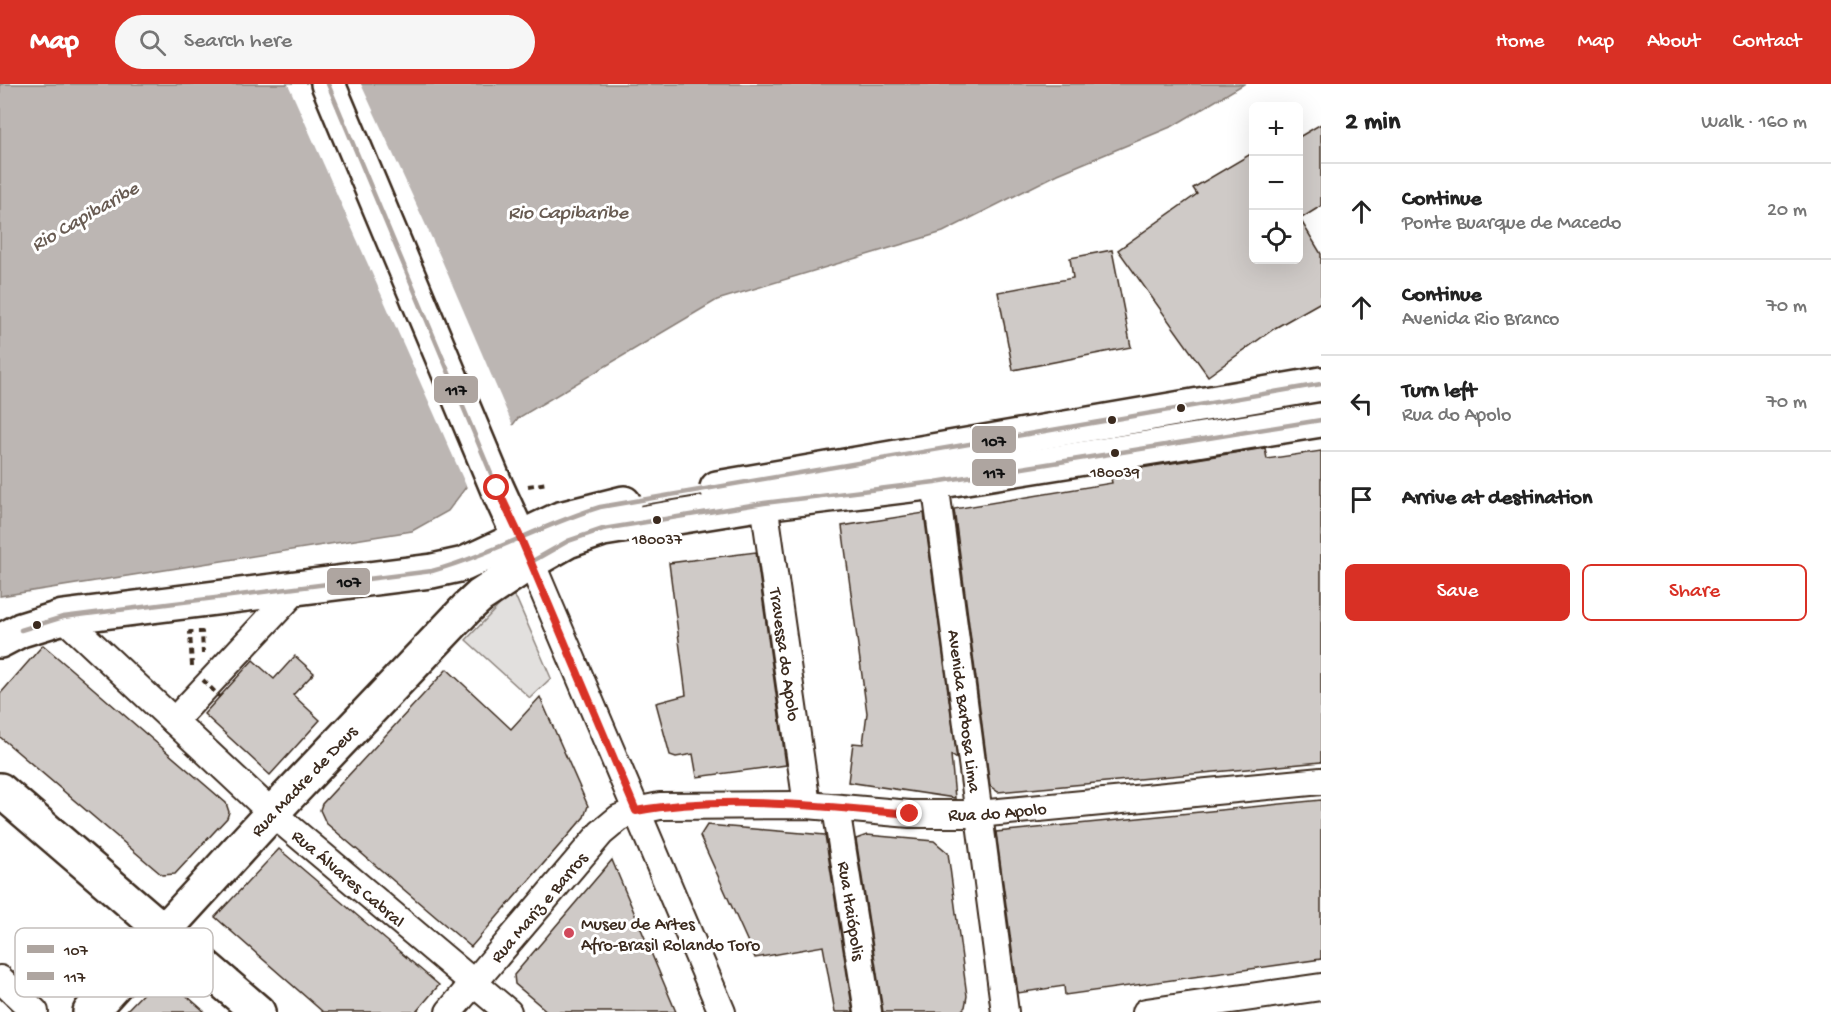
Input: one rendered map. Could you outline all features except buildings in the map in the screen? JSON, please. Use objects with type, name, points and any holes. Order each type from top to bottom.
[{"type":"main road","points":[[328,84],[497,488],[526,550]]},
{"type":"main road","points":[[526,550],[560,519],[600,507],[1321,384]]},
{"type":"main road","points":[[0,641],[21,630],[63,617],[432,571],[567,541],[603,529],[764,503],[935,482],[1321,420]]},
{"type":"main road","name":"Rua Madre de Deus","points":[[168,928],[272,813],[526,550]]},
{"type":"main road","points":[[0,790],[161,928]]},
{"type":"main road","points":[[213,973],[258,1012]]},
{"type":"main road","name":"Rua Madre de Deus","points":[[90,1012],[104,997]]},
{"type":"street","name":"Avenida Barbosa Lima","points":[[935,482],[1005,1012]]},
{"type":"street","name":"Travessa do Apolo","points":[[764,503],[807,805]]},
{"type":"street","points":[[526,550],[722,1012]]},
{"type":"street","points":[[174,721],[297,589]]},
{"type":"street","name":"Rua Álvares Cabral","points":[[63,617],[272,813],[508,1012]]},
{"type":"street","name":"Rua do Apolo","points":[[636,811],[692,804],[807,805],[910,814],[978,814],[1321,781]]},
{"type":"street","name":"Rua Itaiópolis","points":[[836,808],[868,1012]]},
{"type":"street","name":"Rua Mariz e Barros","points":[[449,1012],[601,833],[619,818],[636,811]]},
{"type":"street","points":[[0,979],[15,994]]},
{"type":"street","points":[[1146,1012],[1321,987]]},
{"type":"street","points":[[19,997],[34,1012]]},
{"type":"path","points":[[192,669],[190,633],[202,632],[203,659]]},
{"type":"path","points":[[203,680],[220,697]]},
{"type":"shaded area","points":[[508,596],[514,596],[517,600],[551,678],[530,698],[466,640]]},
{"type":"water","name":"Rio Capibaribe","points":[[0,84],[1244,84],[1173,126],[1058,174],[943,232],[717,300],[518,418],[448,511],[412,531],[0,596]]},
{"type":"pier","points":[[288,84],[361,84],[440,256],[514,428],[468,490]]},
{"type":"transit line","name":"117","points":[[328,84],[497,488],[531,562],[568,541],[603,529],[764,503],[935,482],[1321,420]]},
{"type":"transit line","name":"107","points":[[21,630],[63,617],[432,571],[475,557],[557,522],[600,507],[1321,384]]},
{"type":"place","name":"180039","points":[[1115,453]]},
{"type":"place","name":"180037","points":[[657,520]]},
{"type":"place","name":"Museu de Artes Afro-Brasil Rolando Toro","points":[[569,933]]},
{"type":"route","points":[[497,488],[521,539],[636,811],[660,806],[692,804],[807,805],[910,814]]}]
